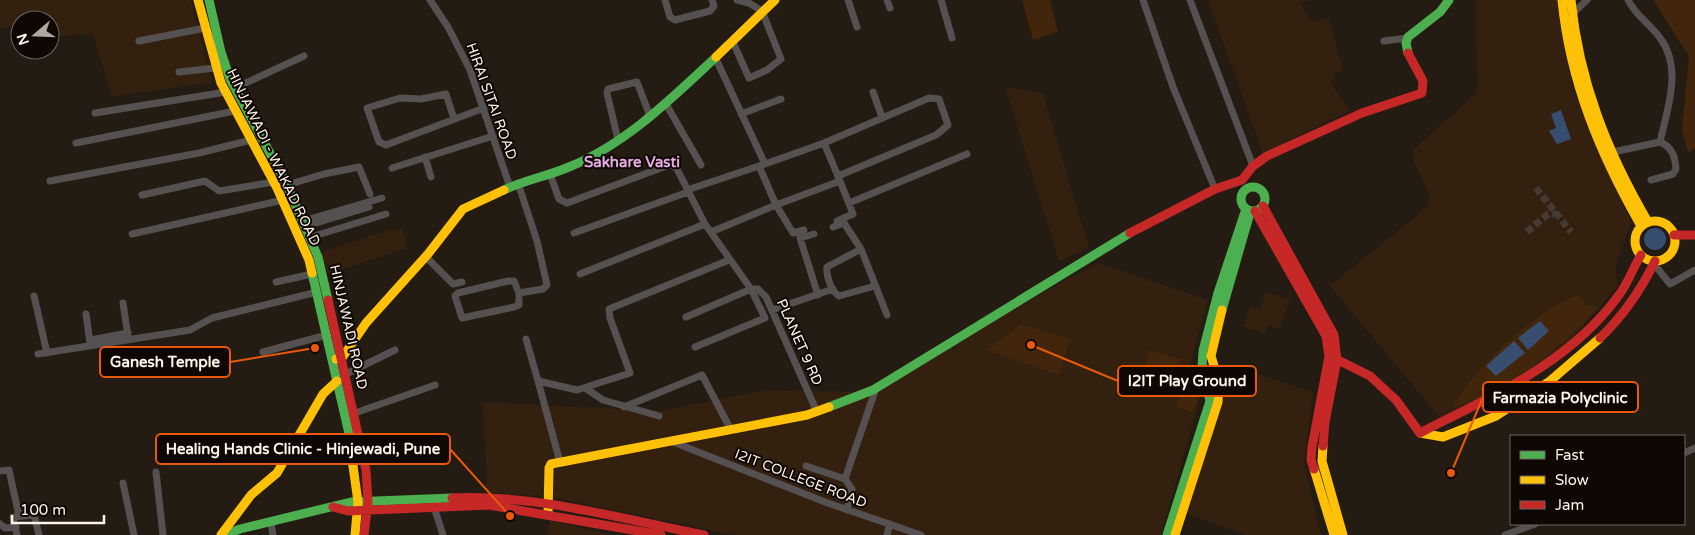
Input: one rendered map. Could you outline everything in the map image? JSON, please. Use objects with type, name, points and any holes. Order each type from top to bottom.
[{"type":"street","name":"HINJAWADI - WAKAD ROAD","points":[[198,0],[214,68],[250,140],[274,182],[304,246],[327,335],[363,506]]},
{"type":"street","name":"HINJAWADI ROAD","points":[[210,0],[224,66],[287,184],[311,237],[323,274],[366,470],[363,506]]},
{"type":"street","name":"HIRAI SITAI ROAD","points":[[430,0],[459,46],[493,136],[537,241],[547,285],[543,289],[520,293]]},
{"type":"street","points":[[665,0],[670,17],[675,20],[713,9],[712,0]]},
{"type":"street","points":[[732,40],[746,76],[749,78],[780,62],[781,56],[762,11],[750,3],[737,0]]},
{"type":"street","points":[[332,360],[342,358],[366,323],[426,257],[463,209],[514,185],[570,167],[618,140],[666,104],[775,0]]},
{"type":"street","points":[[848,0],[857,27]]},
{"type":"street","points":[[887,0],[890,8]]},
{"type":"street","points":[[941,0],[952,38]]},
{"type":"street","points":[[1143,0],[1173,87],[1215,189]]},
{"type":"street","points":[[1190,0],[1253,166]]},
{"type":"street","points":[[1384,41],[1407,38],[1440,12],[1449,0]]},
{"type":"street","points":[[1562,0],[1563,18],[1579,73],[1644,224]]},
{"type":"street","points":[[1570,0],[1579,73],[1586,111],[1606,158],[1644,224]]},
{"type":"street","points":[[1572,15],[1587,0]]},
{"type":"street","points":[[1628,0],[1632,10],[1662,39],[1671,65],[1672,95],[1660,142]]},
{"type":"street","points":[[139,41],[205,28]]},
{"type":"street","points":[[1343,535],[1322,461],[1334,336],[1254,209],[1240,198],[1244,184],[1253,166],[1270,155],[1362,113],[1422,93],[1424,89],[1423,79],[1407,50],[1407,38]]},
{"type":"street","points":[[235,88],[304,56]]},
{"type":"street","points":[[714,57],[742,114],[776,205],[793,233],[804,230]]},
{"type":"street","points":[[179,72],[214,68]]},
{"type":"street","points":[[618,140],[606,93],[608,88],[637,82],[650,116]]},
{"type":"street","points":[[95,113],[226,92]]},
{"type":"street","points":[[873,92],[882,117]]},
{"type":"street","points":[[454,119],[446,94],[421,98],[400,98],[367,108],[379,142],[386,145],[484,108]]},
{"type":"street","points":[[574,233],[824,143],[929,98],[938,99],[948,125],[936,134],[839,179],[711,232]]},
{"type":"street","points":[[742,114],[781,99]]},
{"type":"street","points":[[666,104],[701,165]]},
{"type":"street","points":[[76,143],[236,111]]},
{"type":"street","points":[[392,168],[424,156],[493,136]]},
{"type":"street","points":[[50,181],[199,153],[250,140]]},
{"type":"street","points":[[1612,152],[1660,142],[1668,146],[1675,156],[1676,169],[1673,174],[1651,180]]},
{"type":"street","points":[[824,143],[853,214],[832,225],[844,223],[861,250],[887,315]]},
{"type":"street","points":[[849,203],[967,154]]},
{"type":"street","points":[[424,156],[431,177]]},
{"type":"street","name":"PLANET 9 RD","points":[[550,174],[559,199],[567,203],[671,165],[676,167],[704,224],[751,289],[757,288],[762,292],[818,412]]},
{"type":"street","points":[[287,184],[359,167],[370,194]]},
{"type":"street","points":[[142,195],[205,181],[219,191],[274,182]]},
{"type":"street","points":[[548,514],[549,468],[551,464],[673,442],[818,412],[876,388],[1130,233],[1215,189],[1244,184],[1254,186],[1262,190],[1265,198],[1254,209],[1218,293],[1203,351],[1202,368],[1210,401],[1167,535]]},
{"type":"street","points":[[305,224],[382,198]]},
{"type":"street","points":[[132,234],[283,200]]},
{"type":"street","points":[[305,224],[370,207]]},
{"type":"street","points":[[1175,535],[1218,402],[1219,382],[1211,356],[1216,332],[1254,209]]},
{"type":"street","points":[[311,237],[386,214]]},
{"type":"street","points":[[1333,358],[1370,376],[1396,400],[1420,433],[1437,438],[1461,432],[1505,411],[1539,390],[1605,332],[1637,293],[1655,262],[1669,255],[1674,238],[1667,224],[1661,221],[1644,224]]},
{"type":"street","points":[[580,274],[704,224]]},
{"type":"street","points":[[1644,224],[1635,241],[1641,255],[1655,262],[1670,284],[1695,270]]},
{"type":"street","points":[[814,234],[800,238],[818,295]]},
{"type":"street","points":[[1674,238],[1695,235]]},
{"type":"street","points":[[1674,238],[1695,240]]},
{"type":"street","points":[[861,250],[826,267],[833,289],[839,296],[875,286]]},
{"type":"street","points":[[1420,433],[1501,394],[1563,354],[1608,310],[1620,293],[1641,255]]},
{"type":"street","points":[[426,257],[453,284],[462,282]]},
{"type":"street","points":[[538,381],[576,390],[630,373],[610,318],[609,309],[729,260]]},
{"type":"street","points":[[276,282],[312,274]]},
{"type":"street","points":[[508,280],[514,281],[517,284],[520,293],[519,305],[462,318],[455,296],[458,293],[508,280]]},
{"type":"street","points":[[686,317],[751,289],[760,304],[765,318],[695,347]]},
{"type":"street","points":[[772,310],[833,289]]},
{"type":"street","points":[[38,354],[129,335],[190,330],[212,318],[317,292]]},
{"type":"street","points":[[34,296],[47,353]]},
{"type":"street","points":[[123,303],[129,335]]},
{"type":"street","points":[[760,304],[768,303]]},
{"type":"street","points":[[86,314],[90,343]]},
{"type":"street","points":[[263,352],[327,335]]},
{"type":"street","points":[[526,339],[560,462]]},
{"type":"street","points":[[346,374],[394,350]]},
{"type":"street","points":[[1333,358],[1312,447],[1312,460],[1334,535]]},
{"type":"street","points":[[624,407],[702,375],[731,430]]},
{"type":"street","points":[[223,535],[251,495],[277,473],[323,394],[337,381]]},
{"type":"street","points":[[354,413],[435,385]]},
{"type":"street","points":[[585,388],[603,400],[659,416]]},
{"type":"street","points":[[848,510],[852,489],[845,482],[845,479],[876,388]]},
{"type":"street","name":"I2IT COLLEGE ROAD","points":[[673,442],[848,510],[921,535]]},
{"type":"street","points":[[806,466],[845,479]]},
{"type":"street","points":[[0,471],[9,470],[19,516]]},
{"type":"street","points":[[156,472],[163,535]]},
{"type":"street","points":[[123,483],[134,535]]},
{"type":"street","points":[[363,506],[432,497],[490,496],[548,504],[704,535]]},
{"type":"street","points":[[432,497],[433,508],[443,535]]},
{"type":"street","points":[[223,535],[240,528],[332,507],[433,508],[489,505],[661,535]]},
{"type":"street","points":[[355,535],[363,506]]},
{"type":"street","points":[[363,506],[364,535]]},
{"type":"street","points":[[0,524],[5,528],[16,531],[13,517],[34,516],[39,535]]},
{"type":"street","points":[[271,522],[273,535]]},
{"type":"street","points":[[886,535],[890,524]]},
{"type":"street","points":[[1504,535],[1532,525]]},
{"type":"shaded area","points":[[0,0],[191,0],[212,83],[112,96],[93,34],[60,36],[60,10],[10,10],[10,26],[0,28]]},
{"type":"shaded area","points":[[1022,0],[1050,0],[1058,32],[1033,40]]},
{"type":"shaded area","points":[[1208,0],[1310,0],[1300,4],[1313,22],[1329,18],[1343,71],[1335,73],[1331,83],[1350,111],[1263,153]]},
{"type":"shaded area","points":[[1476,0],[1559,0],[1560,26],[1572,84],[1594,141],[1631,222],[1616,266],[1617,287],[1568,344],[1524,376],[1440,418],[1330,286],[1426,208],[1430,196],[1413,160],[1413,150],[1477,93]]},
{"type":"shaded area","points":[[1653,0],[1695,0],[1695,148],[1688,153],[1682,129],[1689,56]]},
{"type":"shaded area","points":[[1005,87],[1043,93],[1089,248],[1059,261]]},
{"type":"shaded area","points":[[402,228],[407,248],[328,274],[321,252],[392,229],[393,231]]},
{"type":"shaded area","points":[[1098,263],[1208,300],[1190,365],[1200,398],[1161,535],[733,535],[551,497],[487,492],[483,402],[661,411],[765,390],[859,392]]},
{"type":"shaded area","points":[[1266,292],[1290,300],[1280,329],[1268,325],[1265,334],[1244,326],[1250,306],[1260,309]]},
{"type":"shaded area","points":[[1577,294],[1586,305],[1598,308],[1583,324],[1549,354],[1513,380],[1494,391],[1453,408],[1472,379],[1495,353],[1533,321]]},
{"type":"shaded area","points":[[1021,324],[1070,339],[1059,375],[987,350]]},
{"type":"shaded area","points":[[1150,350],[1181,359],[1169,398],[1137,389]]},
{"type":"shaded area","points":[[1232,365],[1313,392],[1304,463],[1321,535],[1245,535],[1186,513]]},
{"type":"shaded area","points":[[1188,375],[1198,398],[1192,413],[1176,406]]},
{"type":"shaded area","points":[[550,521],[614,535],[548,535]]},
{"type":"water","points":[[1561,110],[1571,139],[1557,144],[1549,131],[1556,128],[1551,114]]},
{"type":"water","points":[[1655,228],[1663,231],[1666,239],[1663,247],[1655,250],[1647,247],[1644,239],[1647,231]]},
{"type":"water","points":[[1540,321],[1549,331],[1528,350],[1518,338]]},
{"type":"water","points":[[1514,341],[1525,353],[1496,376],[1486,366]]},
{"type":"tunnel","points":[[1536,188],[1571,232]]},
{"type":"tunnel","points":[[1527,232],[1548,214],[1557,214]]},
{"type":"traffic: fast","points":[[209,0],[221,52],[230,79],[286,183],[318,257],[328,300]]},
{"type":"traffic: fast","points":[[1408,53],[1406,43],[1408,37],[1440,12],[1449,0]]},
{"type":"traffic: fast","points":[[504,190],[569,167],[610,146],[647,119],[716,57]]},
{"type":"traffic: fast","points":[[1253,187],[1262,190],[1265,199],[1262,208],[1253,211],[1244,208],[1241,199],[1244,190],[1253,187]]},
{"type":"traffic: fast","points":[[1167,535],[1210,401],[1202,368],[1203,351],[1218,293],[1246,209]]},
{"type":"traffic: fast","points":[[1222,310],[1250,213]]},
{"type":"traffic: fast","points":[[829,407],[873,390],[1130,233]]},
{"type":"traffic: fast","points":[[312,273],[350,438],[353,466]]},
{"type":"traffic: fast","points":[[224,535],[240,529],[351,502],[452,498]]},
{"type":"traffic: slow","points":[[198,0],[221,83],[277,188],[309,260],[312,273]]},
{"type":"traffic: slow","points":[[716,57],[775,0]]},
{"type":"traffic: slow","points":[[1562,0],[1572,60],[1589,117],[1612,172],[1641,226]]},
{"type":"traffic: slow","points":[[1571,0],[1581,59],[1597,115],[1620,169],[1648,222]]},
{"type":"traffic: slow","points":[[336,359],[342,358],[366,323],[428,254],[463,209],[504,190]]},
{"type":"traffic: slow","points":[[1655,221],[1666,224],[1672,230],[1675,241],[1672,252],[1666,258],[1655,261],[1644,258],[1638,252],[1635,241],[1638,230],[1644,224],[1655,221]]},
{"type":"traffic: slow","points":[[1175,535],[1218,402],[1219,382],[1211,356],[1222,310]]},
{"type":"traffic: slow","points":[[1420,433],[1443,437],[1496,416],[1550,381],[1600,338]]},
{"type":"traffic: slow","points":[[221,535],[251,495],[277,473],[323,394],[337,381]]},
{"type":"traffic: slow","points":[[548,514],[549,468],[551,464],[807,415],[829,407]]},
{"type":"traffic: slow","points":[[1323,446],[1322,461],[1343,535]]},
{"type":"traffic: slow","points":[[353,466],[358,502],[355,535]]},
{"type":"traffic: slow","points":[[1314,469],[1334,535]]},
{"type":"traffic: jam","points":[[1130,233],[1215,189],[1242,180],[1253,166],[1267,156],[1362,113],[1422,93],[1423,81],[1408,53]]},
{"type":"traffic: jam","points":[[1263,206],[1334,335],[1337,360],[1325,422],[1323,446]]},
{"type":"traffic: jam","points":[[1255,211],[1326,336],[1329,356],[1312,447],[1311,460],[1314,469]]},
{"type":"traffic: jam","points":[[1674,235],[1695,235]]},
{"type":"traffic: jam","points":[[1420,433],[1528,376],[1577,340],[1599,319],[1619,295],[1641,255]]},
{"type":"traffic: jam","points":[[1600,338],[1631,302],[1655,261]]},
{"type":"traffic: jam","points":[[328,300],[366,470],[368,502],[364,535]]},
{"type":"traffic: jam","points":[[1332,357],[1370,376],[1396,400],[1420,433]]},
{"type":"traffic: jam","points":[[452,498],[516,500],[547,504],[704,535]]},
{"type":"traffic: jam","points":[[333,507],[348,511],[489,505],[661,535]]},
{"type":"place","name":"I2IT Play Ground","points":[[1031,345]]},
{"type":"place","name":"Ganesh Temple","points":[[315,348]]},
{"type":"place","name":"Farmazia Polyclinic","points":[[1451,473]]},
{"type":"place","name":"Healing Hands Clinic - Hinjewadi, Pune","points":[[510,516]]},
{"type":"district","name":"Sakhare Vasti","points":[[632,162]]}]
